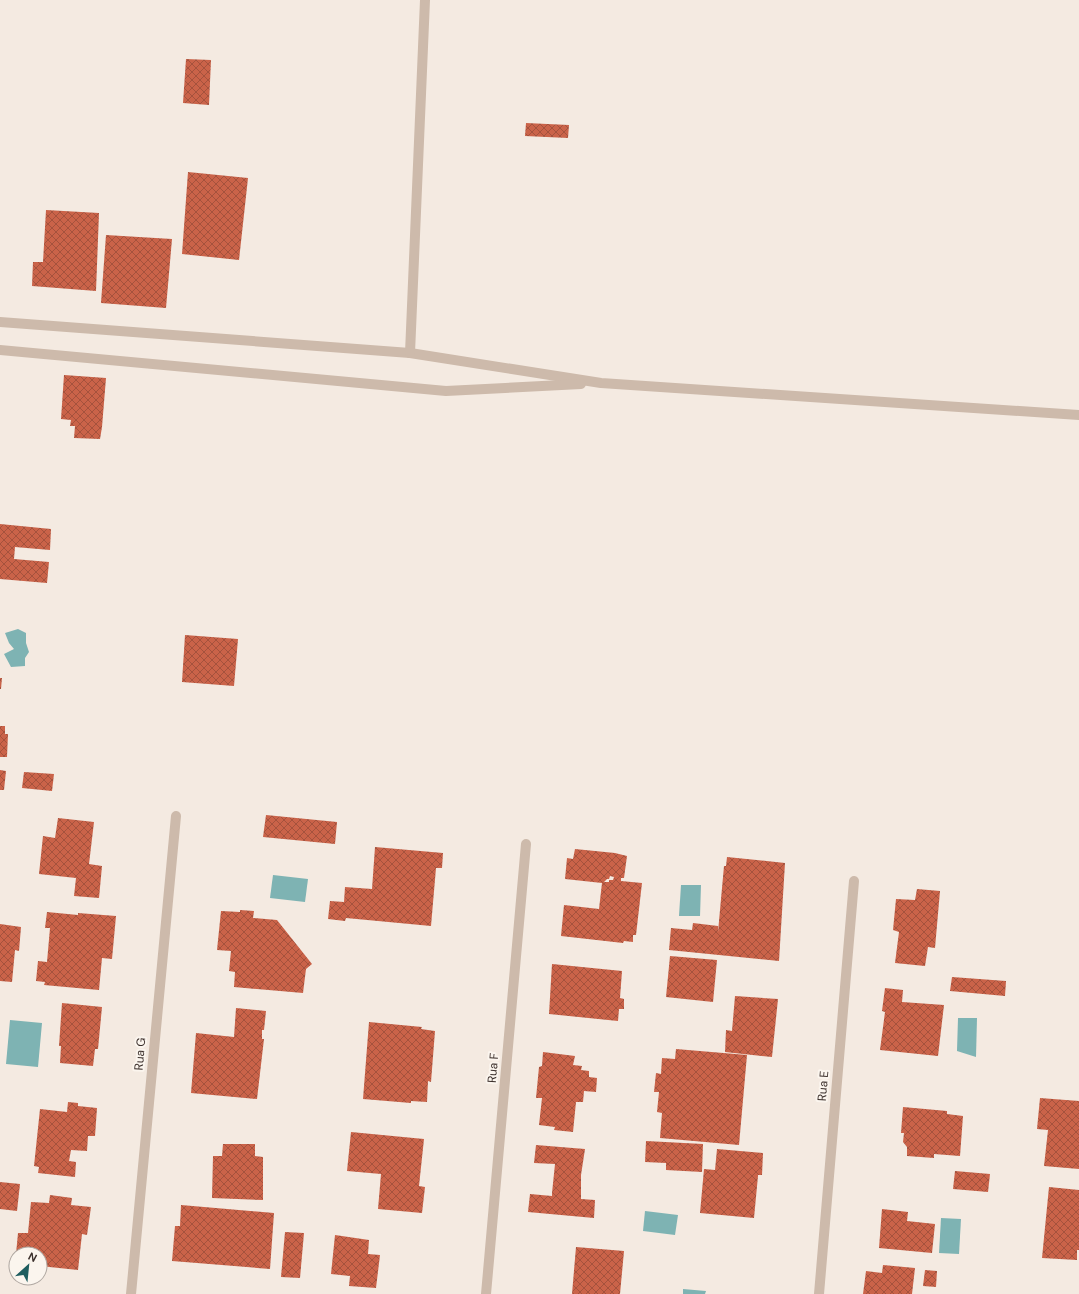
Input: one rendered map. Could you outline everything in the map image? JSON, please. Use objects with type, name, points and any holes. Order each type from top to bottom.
[{"type":"street","points":[[410,353],[425,0]]},
{"type":"street","points":[[0,322],[410,353],[601,383],[1079,415]]},
{"type":"street","points":[[0,350],[446,391],[601,383]]},
{"type":"street","name":"Rua G","points":[[131,1294],[176,816]]},
{"type":"street","name":"Rua F","points":[[486,1294],[526,844]]},
{"type":"street","name":"Rua E","points":[[818,1294],[854,881]]},
{"type":"water","points":[[18,629],[26,633],[26,643],[29,652],[25,658],[25,666],[11,667],[4,654],[14,649],[9,643],[5,633]]},
{"type":"water","points":[[273,875],[308,879],[305,902],[270,898]]},
{"type":"water","points":[[681,885],[701,885],[700,916],[679,916]]},
{"type":"water","points":[[958,1018],[977,1018],[976,1057],[957,1051]]},
{"type":"water","points":[[10,1020],[42,1023],[38,1067],[6,1064]]},
{"type":"water","points":[[645,1211],[678,1215],[675,1235],[643,1231]]},
{"type":"water","points":[[941,1218],[961,1219],[959,1254],[939,1253]]},
{"type":"water","points":[[683,1289],[706,1291],[705,1294],[683,1294]]},
{"type":"building","points":[[186,59],[211,60],[209,105],[183,103]]},
{"type":"building","points":[[526,123],[569,125],[568,138],[525,136]]},
{"type":"building","points":[[188,172],[248,178],[239,260],[182,254]]},
{"type":"building","points":[[46,210],[99,213],[96,291],[32,286],[33,262],[43,262]]},
{"type":"building","points":[[106,235],[172,239],[166,308],[101,303]]},
{"type":"building","points":[[64,375],[106,378],[100,439],[74,438],[75,426],[70,426],[71,420],[61,419]]},
{"type":"building","points":[[0,524],[51,529],[50,550],[15,547],[14,559],[49,562],[47,583],[0,579]]},
{"type":"building","points":[[185,635],[238,639],[234,686],[182,682]]},
{"type":"building","points":[[0,678],[2,678],[1,689],[0,689]]},
{"type":"building","points":[[0,726],[5,726],[5,734],[8,734],[7,757],[0,757]]},
{"type":"building","points":[[0,770],[6,771],[4,790],[0,790]]},
{"type":"building","points":[[24,772],[54,774],[52,791],[22,788]]},
{"type":"building","points":[[266,815],[337,822],[335,844],[263,837]]},
{"type":"building","points":[[58,818],[94,822],[89,864],[102,866],[99,898],[74,896],[76,878],[39,874],[43,836],[55,838]]},
{"type":"building","points":[[375,847],[443,853],[442,868],[436,868],[431,926],[346,918],[345,921],[328,919],[330,901],[344,902],[345,887],[372,889]]},
{"type":"building","points":[[575,849],[615,853],[627,856],[624,878],[621,878],[621,881],[642,883],[636,935],[633,935],[633,942],[624,941],[623,943],[561,936],[564,905],[599,909],[602,883],[565,879],[567,858],[573,859]],"holes":[[[610,876],[614,877],[613,880],[604,882],[609,879]]]},
{"type":"building","points":[[727,857],[785,863],[779,961],[669,950],[671,928],[692,930],[693,923],[718,926],[718,932],[724,866],[726,866]]},
{"type":"building","points":[[917,889],[940,891],[935,948],[928,947],[925,966],[895,963],[899,932],[893,930],[896,899],[915,900]]},
{"type":"building","points":[[240,910],[254,911],[253,918],[277,920],[312,964],[306,969],[303,993],[234,987],[235,972],[229,971],[231,951],[217,950],[221,911],[240,912]]},
{"type":"building","points":[[47,912],[78,915],[78,913],[116,916],[112,959],[102,958],[99,990],[44,985],[45,982],[36,981],[38,961],[47,962],[50,928],[45,928]]},
{"type":"building","points":[[0,924],[21,927],[19,951],[15,950],[12,982],[0,981]]},
{"type":"building","points":[[670,956],[717,960],[713,1002],[666,997]]},
{"type":"building","points":[[552,964],[622,971],[620,998],[624,999],[624,1009],[619,1009],[618,1021],[549,1014]]},
{"type":"building","points":[[952,977],[1006,981],[1005,996],[950,991]]},
{"type":"building","points":[[885,988],[903,990],[902,1002],[944,1005],[938,1056],[880,1050],[885,1012],[882,1011]]},
{"type":"building","points":[[735,996],[778,999],[772,1057],[725,1052],[726,1030],[732,1031]]},
{"type":"building","points":[[62,1003],[102,1007],[98,1049],[95,1049],[93,1066],[60,1063],[61,1046],[59,1046]]},
{"type":"building","points":[[236,1008],[266,1011],[264,1030],[262,1030],[262,1039],[264,1039],[257,1099],[191,1093],[196,1033],[234,1037]]},
{"type":"building","points":[[369,1022],[422,1027],[421,1029],[435,1031],[431,1082],[428,1081],[427,1102],[411,1101],[411,1103],[363,1099]]},
{"type":"building","points":[[676,1049],[747,1055],[739,1145],[660,1138],[662,1113],[657,1112],[659,1092],[654,1092],[656,1073],[661,1074],[662,1058],[675,1059]]},
{"type":"building","points":[[543,1052],[575,1056],[573,1065],[582,1066],[581,1070],[589,1071],[589,1077],[597,1078],[596,1092],[584,1091],[583,1102],[576,1102],[573,1132],[554,1130],[555,1127],[539,1125],[542,1098],[536,1098],[539,1067],[542,1066]]},
{"type":"building","points":[[1040,1098],[1079,1101],[1079,1169],[1044,1166],[1048,1130],[1037,1129]]},
{"type":"building","points":[[68,1102],[78,1103],[78,1106],[97,1108],[95,1136],[88,1136],[87,1151],[71,1150],[69,1161],[76,1162],[75,1177],[38,1173],[39,1167],[34,1166],[40,1109],[67,1112]]},
{"type":"building","points":[[903,1107],[947,1111],[947,1114],[963,1116],[960,1156],[934,1154],[934,1158],[907,1156],[907,1147],[903,1142],[904,1133],[901,1133]]},
{"type":"building","points":[[351,1132],[424,1139],[419,1186],[425,1187],[422,1213],[378,1209],[381,1174],[347,1171]]},
{"type":"building","points":[[646,1141],[703,1144],[702,1172],[666,1170],[666,1163],[645,1162]]},
{"type":"building","points":[[223,1144],[255,1144],[255,1156],[263,1157],[263,1200],[212,1198],[213,1156],[222,1156]]},
{"type":"building","points":[[536,1145],[585,1149],[581,1175],[581,1199],[595,1200],[594,1218],[528,1212],[530,1194],[552,1196],[555,1164],[534,1163]]},
{"type":"building","points":[[717,1149],[763,1153],[762,1175],[758,1175],[754,1218],[700,1213],[704,1169],[715,1170]]},
{"type":"building","points":[[955,1171],[990,1174],[988,1192],[953,1189]]},
{"type":"building","points":[[0,1182],[20,1184],[17,1211],[0,1209]]},
{"type":"building","points":[[1049,1187],[1079,1190],[1079,1250],[1077,1250],[1077,1260],[1042,1258]]},
{"type":"building","points":[[50,1195],[72,1198],[71,1205],[91,1207],[87,1235],[82,1234],[78,1270],[48,1267],[48,1246],[17,1246],[18,1233],[28,1233],[31,1202],[49,1203]]},
{"type":"building","points":[[181,1205],[274,1213],[270,1269],[172,1261],[175,1226],[180,1226]]},
{"type":"building","points":[[882,1209],[908,1212],[907,1221],[935,1224],[932,1253],[879,1248]]},
{"type":"building","points":[[285,1232],[304,1233],[300,1278],[281,1277]]},
{"type":"building","points":[[335,1235],[369,1240],[368,1254],[380,1255],[376,1288],[349,1286],[350,1276],[331,1274]]},
{"type":"building","points":[[576,1247],[624,1251],[620,1294],[572,1294]]},
{"type":"building","points":[[883,1265],[915,1268],[912,1294],[863,1294],[866,1271],[882,1273]]},
{"type":"building","points":[[925,1270],[937,1271],[936,1287],[923,1286]]}]
